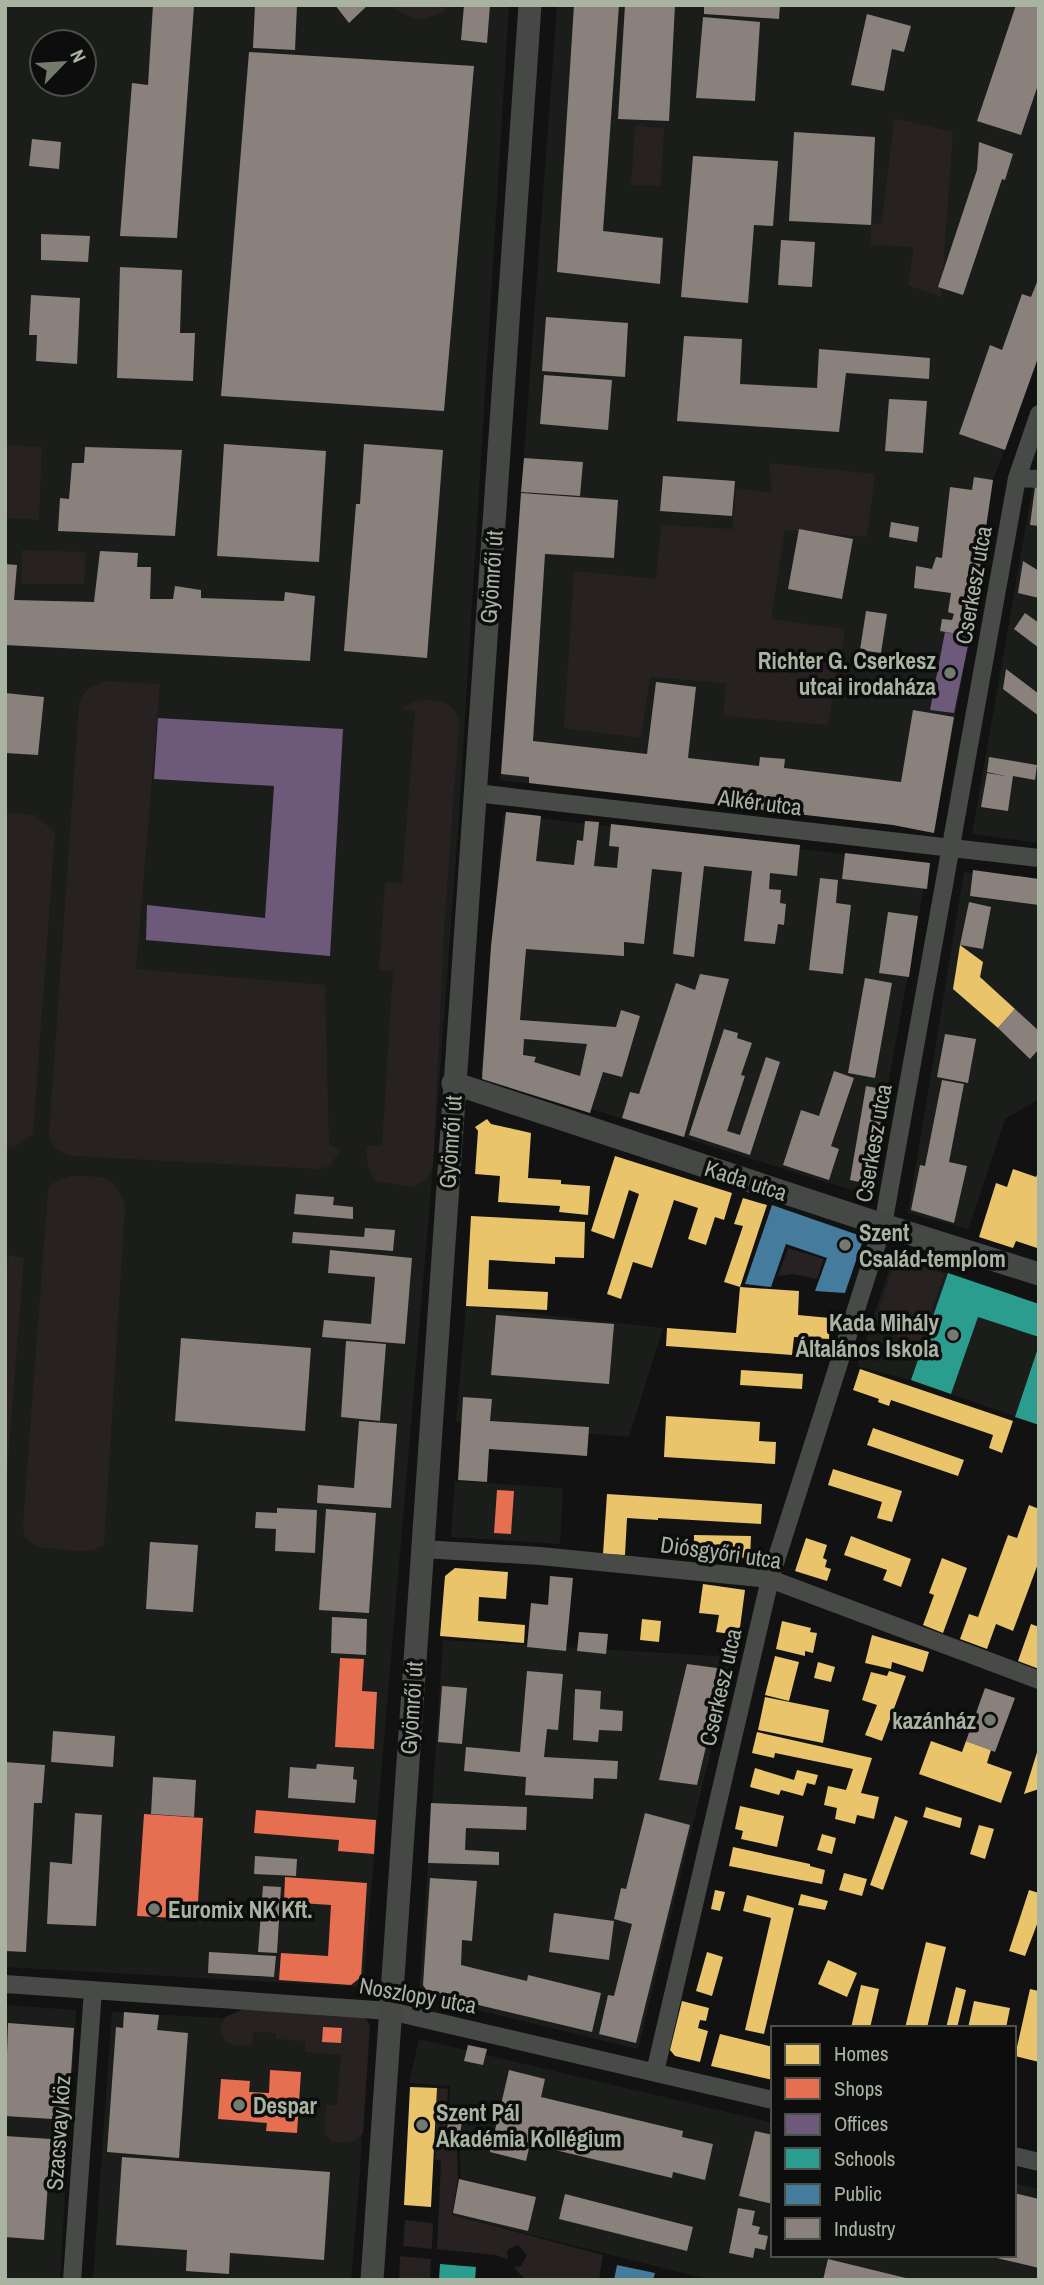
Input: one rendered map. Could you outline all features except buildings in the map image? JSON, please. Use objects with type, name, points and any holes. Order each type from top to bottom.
[{"type":"street","name":"Gyömrői út","points":[[372,2280],[453,1083],[476,793],[530,5]]},
{"type":"street","name":"Cserkesz utca","points":[[655,2072],[770,1578],[883,1225],[1017,478],[1039,414]]},
{"type":"street","points":[[1017,478],[1039,479]]},
{"type":"street","name":"Alkér utca","points":[[476,793],[1039,858]]},
{"type":"street","name":"Kada utca","points":[[453,1083],[1039,1274]]},
{"type":"street","name":"Diósgyőri utca","points":[[422,1549],[540,1556],[770,1578],[1039,1680]]},
{"type":"street","name":"Noszlopy utca","points":[[5,1984],[390,2011],[771,2100]]},
{"type":"street","name":"Szacsvay köz","points":[[72,2280],[93,1990]]},
{"type":"street","points":[[1016,2157],[1039,2162]]},
{"type":"shaded area","points":[[5,5],[509,5],[458,831],[433,1166],[363,1987],[5,1967]]},
{"type":"shaded area","points":[[394,5],[446,5],[445,12],[418,20],[394,9]]},
{"type":"shaded area","points":[[557,5],[1039,5],[1039,358],[993,480],[974,611],[934,833],[893,825],[500,780]]},
{"type":"shaded area","points":[[894,118],[953,132],[941,297],[908,285],[914,247],[871,245],[871,225],[882,223]]},
{"type":"shaded area","points":[[635,126],[664,128],[661,186],[631,185]]},
{"type":"shaded area","points":[[5,445],[42,447],[39,520],[5,518]]},
{"type":"shaded area","points":[[769,463],[875,474],[867,537],[785,530],[771,619],[845,629],[828,725],[723,716],[726,683],[650,677],[641,738],[564,728],[574,571],[656,579],[661,525],[732,529],[736,488],[772,493]]},
{"type":"shaded area","points":[[1033,485],[1039,485],[1039,843],[972,834]]},
{"type":"shaded area","points":[[22,550],[86,552],[84,584],[22,584]]},
{"type":"shaded area","points":[[107,681],[160,684],[136,969],[325,985],[329,1145],[341,1149],[330,1166],[319,1169],[72,1156],[58,1149],[49,1136],[79,702],[90,688]]},
{"type":"shaded area","points":[[427,699],[448,704],[459,722],[444,930],[433,1166],[426,1181],[411,1187],[375,1181],[368,1164],[366,1146],[382,1146],[393,971],[379,970],[385,883],[402,883],[415,711],[401,709],[413,702]]},
{"type":"shaded area","points":[[5,812],[36,815],[55,833],[33,1134],[13,1148],[5,1148]]},
{"type":"shaded area","points":[[503,814],[928,864],[868,1195],[481,1075]]},
{"type":"shaded area","points":[[964,872],[1039,880],[1039,1099],[1005,1119],[968,1229],[908,1213]]},
{"type":"shaded area","points":[[69,1176],[98,1177],[111,1182],[117,1187],[125,1206],[104,1545],[94,1550],[78,1551],[37,1547],[24,1536],[23,1523],[48,1191],[51,1184]]},
{"type":"shaded area","points":[[788,1248],[824,1259],[817,1279],[793,1274],[778,1276]]},
{"type":"shaded area","points":[[9,1255],[24,1258],[5,1497],[5,1281]]},
{"type":"shaded area","name":"Kada Mihály Általános Iskola","points":[[894,1255],[1039,1304],[1039,1425],[911,1380],[857,1366]]},
{"type":"shaded area","points":[[896,1258],[944,1274],[920,1344],[873,1328]]},
{"type":"shaded area","points":[[466,1306],[663,1328],[629,1437],[456,1422]]},
{"type":"shaded area","points":[[455,1481],[563,1488],[560,1544],[451,1537]]},
{"type":"shaded area","points":[[443,1640],[734,1657],[638,2049],[419,1996]]},
{"type":"shaded area","points":[[5,2005],[76,2010],[60,2280],[5,2280]]},
{"type":"shaded area","points":[[244,2009],[361,2016],[366,2019],[370,2026],[363,2133],[359,2137],[348,2142],[331,2141],[325,2133],[326,2105],[337,2105],[341,2055],[305,2052],[305,2041],[276,2039],[276,2033],[253,2032],[252,2046],[231,2044],[224,2039],[220,2028],[225,2017]]},
{"type":"shaded area","points":[[112,2012],[367,2026],[360,2172],[351,2280],[93,2280]]},
{"type":"shaded area","points":[[419,2039],[771,2123],[771,2257],[1016,2257],[1016,2183],[1039,2189],[1039,2280],[711,2280],[452,2215],[461,2180],[460,2148],[447,2145],[450,2086],[409,2083]]},
{"type":"shaded area","points":[[437,2088],[448,2089],[445,2147],[457,2149],[458,2178],[452,2215],[603,2255],[599,2280],[525,2280],[514,2267],[521,2266],[527,2255],[518,2245],[509,2249],[508,2260],[496,2255],[437,2249],[441,2161],[435,2159]]},
{"type":"shaded area","points":[[405,2220],[433,2223],[432,2249],[403,2246]]},
{"type":"shaded area","points":[[400,2256],[431,2259],[430,2280],[399,2280]]},
{"type":"place","name":"Richter G. Cserkesz utcai irodaháza","points":[[950,673]]},
{"type":"place","name":"Szent Család-templom","points":[[845,1245]]},
{"type":"place","name":"Kada Mihály Általános Iskola","points":[[953,1335]]},
{"type":"place","name":"kazánház","points":[[990,1720]]},
{"type":"place","name":"Euromix NK Kft.","points":[[154,1909]]},
{"type":"place","name":"Despar","points":[[239,2105]]},
{"type":"place","name":"Szent Pál Akadémia Kollégium","points":[[422,2125]]}]
